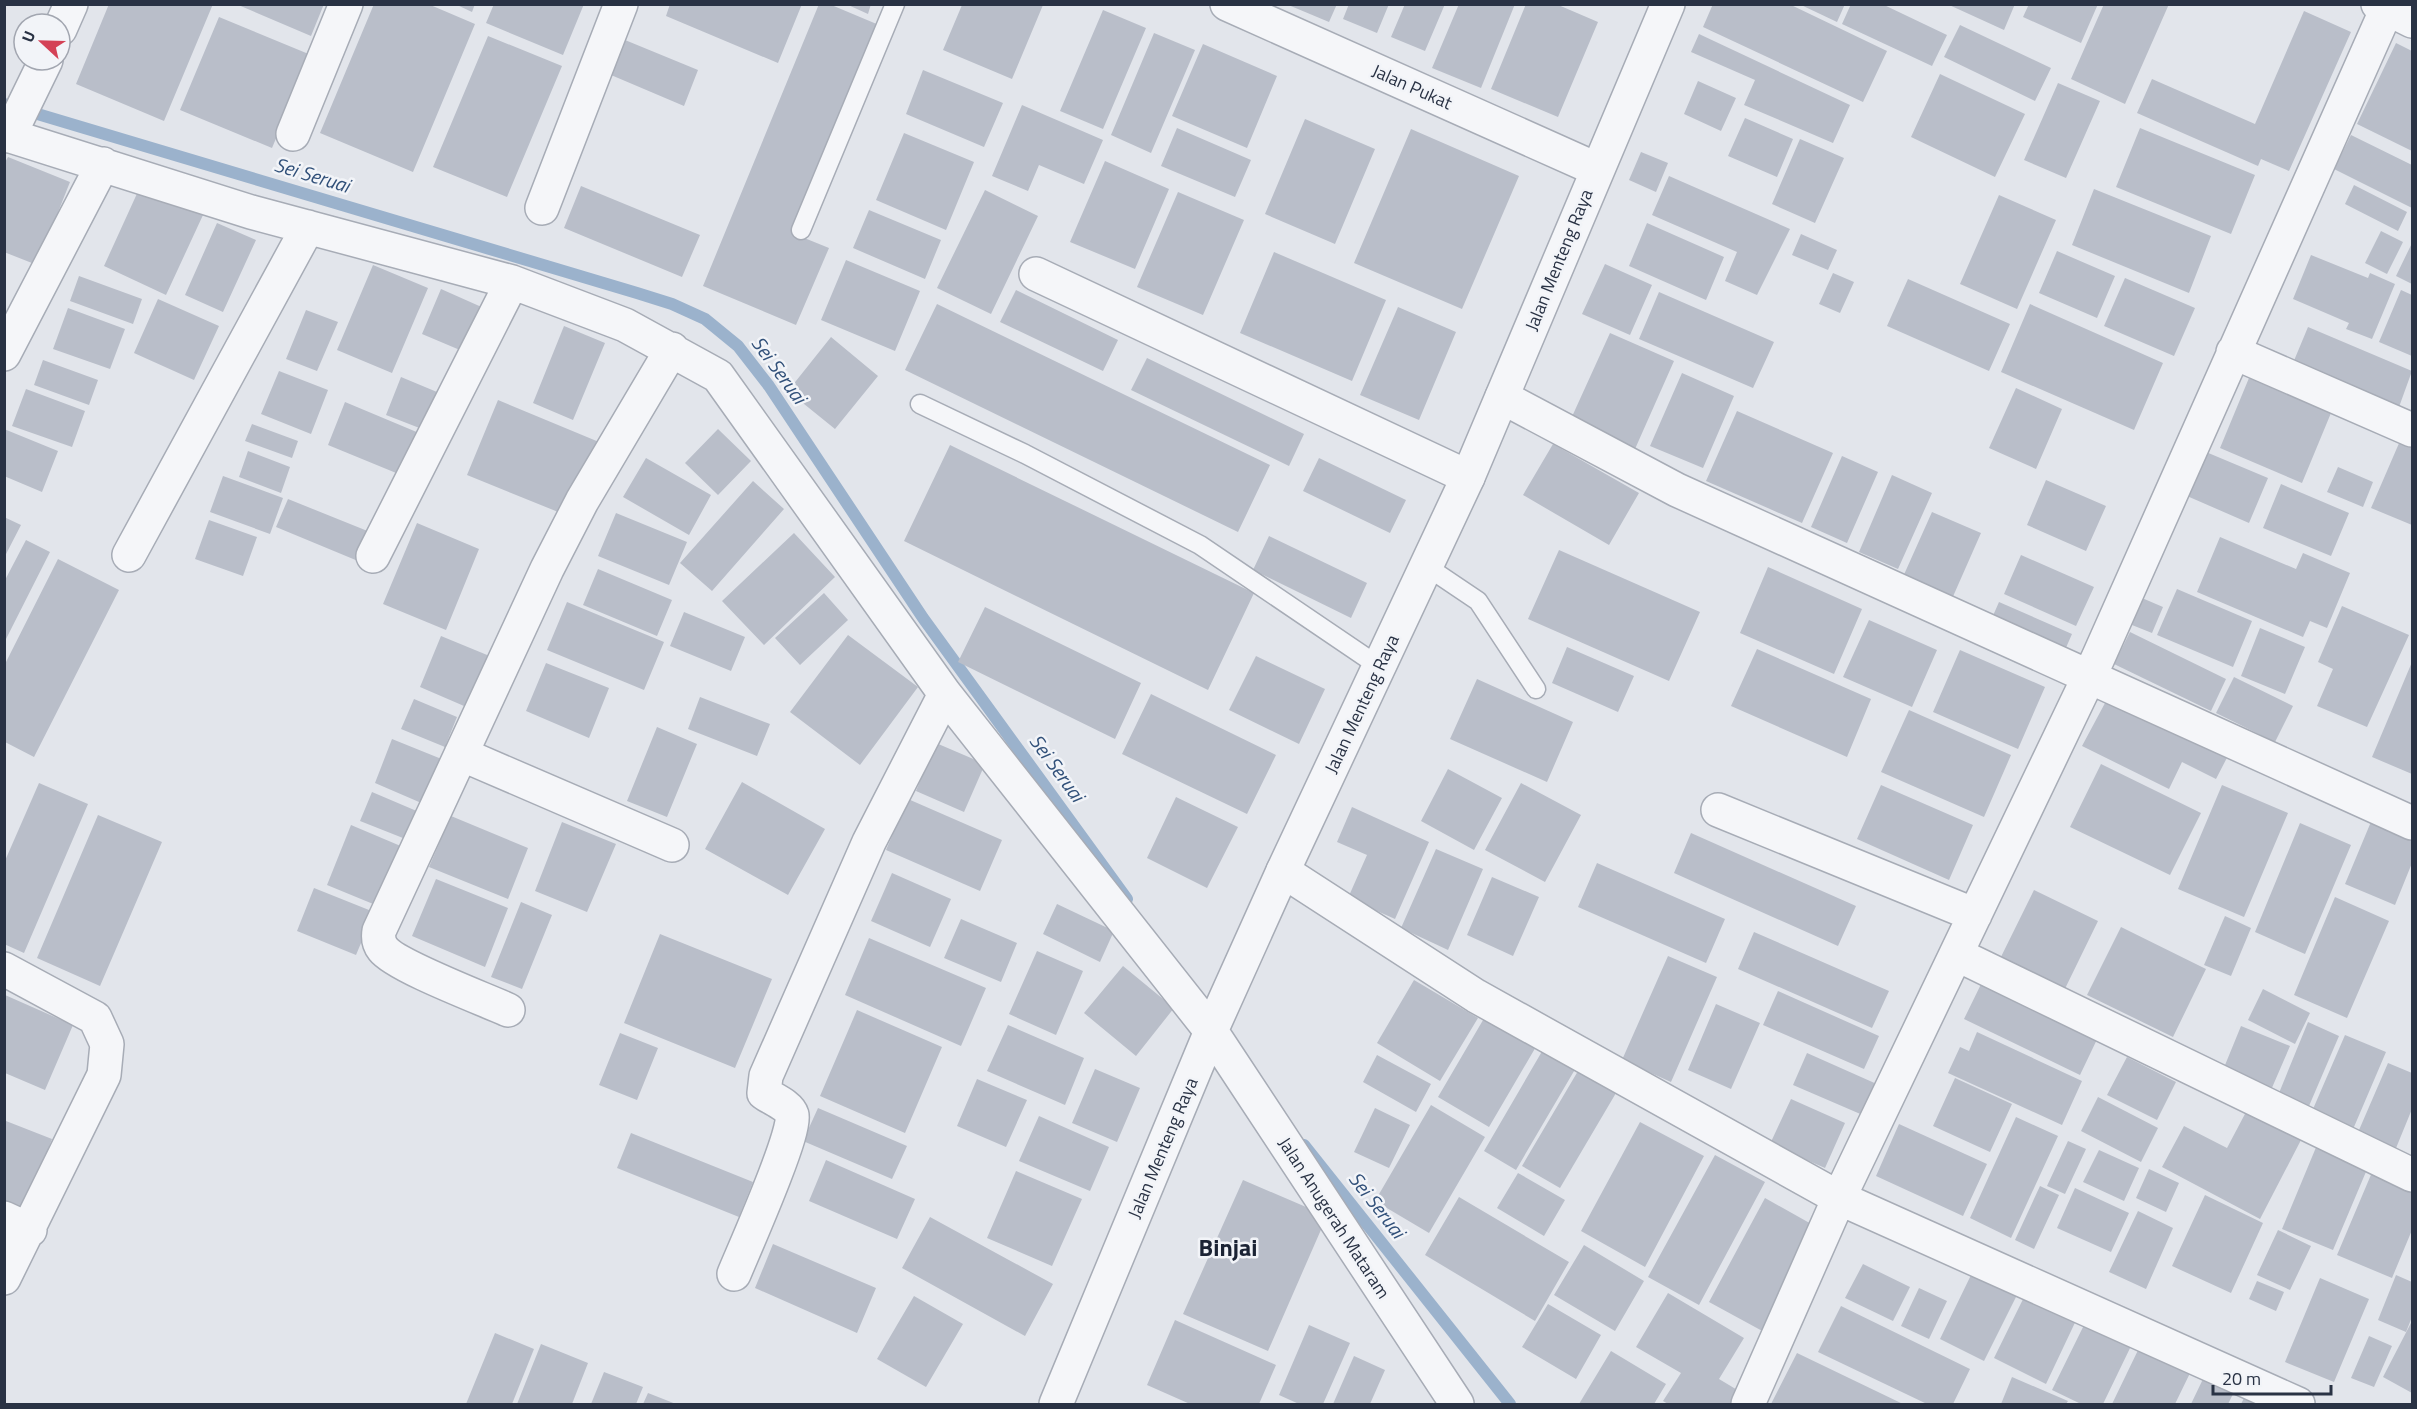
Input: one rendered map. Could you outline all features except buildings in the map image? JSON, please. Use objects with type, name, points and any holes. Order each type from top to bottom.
[{"type":"street","points":[[293,134],[346,4]]},
{"type":"street","points":[[542,208],[621,4]]},
{"type":"street","name":"Jalan Pukat","points":[[1227,4],[1596,169]]},
{"type":"street","name":"Jalan Menteng Raya","points":[[1056,1404],[1211,1031],[1283,871],[1468,477],[1596,169],[1668,4]]},
{"type":"street","points":[[1748,1404],[1839,1198],[2089,676],[2233,352],[2392,10]]},
{"type":"street","points":[[16,120],[40,72]]},
{"type":"street","name":"Jalan Anugerah Mataram","points":[[16,120],[103,164],[251,212],[512,282],[625,325],[718,376],[945,694],[1211,1031],[1457,1404]]},
{"type":"street","points":[[4,354],[103,164]]},
{"type":"street","points":[[129,555],[308,227]]},
{"type":"street","points":[[1036,274],[1468,477]]},
{"type":"street","points":[[373,556],[512,282]]},
{"type":"street","points":[[508,1010],[396,958],[382,948],[378,937],[379,931],[572,520],[672,349]]},
{"type":"street","points":[[2233,352],[2412,430]]},
{"type":"street","points":[[1502,397],[1677,490],[2412,823]]},
{"type":"street","points":[[734,1274],[767,1197],[793,1121],[788,1108],[764,1093],[766,1076],[869,842],[945,694]]},
{"type":"street","points":[[461,754],[672,845]]},
{"type":"street","points":[[1718,810],[1975,915]]},
{"type":"street","points":[[1283,871],[1476,996],[1839,1198],[2298,1404]]},
{"type":"street","points":[[1956,954],[2412,1175]]},
{"type":"street","points":[[4,969],[95,1018],[107,1044],[104,1074],[17,1224],[4,1278]]},
{"type":"lane","points":[[801,230],[895,4]]},
{"type":"lane","points":[[920,404],[1024,454],[1200,545],[1380,667]]},
{"type":"lane","points":[[1426,566],[1478,601],[1536,689]]},
{"type":"waterway","name":"Sei Seruai","points":[[4,104],[637,293],[672,304],[705,319],[738,346],[769,386],[923,618],[1127,899]]},
{"type":"waterway","name":"Sei Seruai","points":[[1304,1145],[1510,1404]]},
{"type":"district","name":"Binjai","points":[[1228,1248]]}]
